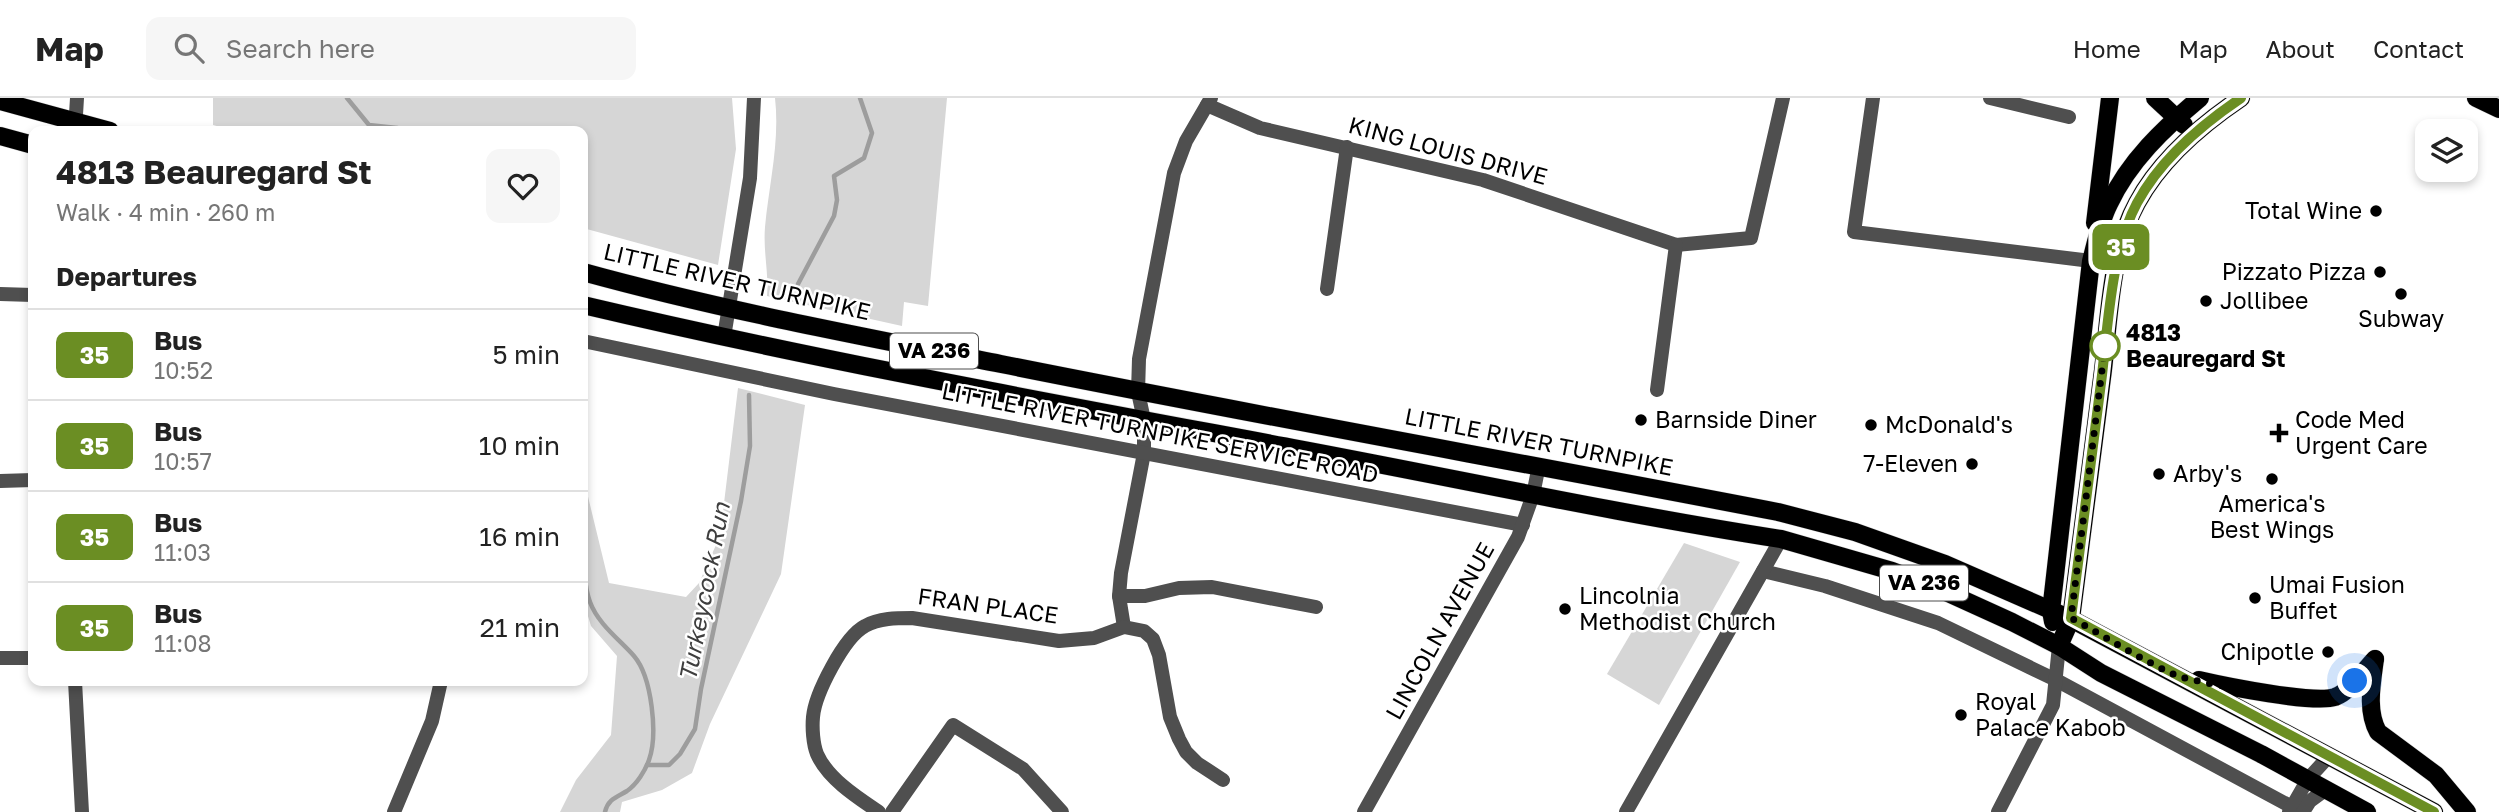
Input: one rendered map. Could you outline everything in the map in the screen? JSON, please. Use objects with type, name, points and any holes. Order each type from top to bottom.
[{"type":"main road","points":[[2059,646],[2051,611],[2110,98]]},
{"type":"main road","points":[[2155,98],[2194,135]]},
{"type":"main road","points":[[2091,261],[2105,214],[2121,182],[2153,141],[2200,98]]},
{"type":"main road","points":[[2059,646],[2071,618],[2109,316],[2123,237],[2136,205],[2171,157],[2241,98]]},
{"type":"main road","points":[[2476,98],[2499,109]]},
{"type":"main road","points":[[0,101],[76,126]]},
{"type":"main road","points":[[0,136],[28,144]]},
{"type":"main road","name":"LITTLE RIVER TURNPIKE","points":[[588,273],[730,309],[1138,392],[1777,512],[1855,532],[1945,564],[2071,618],[2434,812]]},
{"type":"main road","name":"VA 236","points":[[588,306],[1039,402],[1533,495],[1781,538],[1892,571],[1935,587],[2059,646],[2101,673],[2367,812]]},
{"type":"main road","points":[[2177,676],[2305,698],[2324,698],[2334,697],[2347,690],[2375,659],[2371,706],[2378,732],[2436,775],[2467,812]]},
{"type":"street","points":[[76,126],[77,98]]},
{"type":"street","points":[[724,337],[750,178],[754,98]]},
{"type":"street","points":[[1657,390],[1676,245],[1751,238],[1783,98]]},
{"type":"street","points":[[1873,98],[1854,232],[2091,261]]},
{"type":"street","points":[[1990,98],[2069,117]]},
{"type":"street","points":[[1209,101],[1186,141],[1174,173],[1139,359],[1138,392],[1144,420],[1144,453],[1119,596],[1124,627],[1144,631],[1153,639],[1170,717],[1182,745],[1197,763],[1223,780]]},
{"type":"street","name":"KING LOUIS DRIVE","points":[[1209,101],[1260,128],[1483,180],[1676,245]]},
{"type":"street","points":[[1327,289],[1347,147]]},
{"type":"street","points":[[0,294],[28,295]]},
{"type":"street","name":"LITTLE RIVER TURNPIKE SERVICE ROAD","points":[[588,342],[854,398],[1523,525]]},
{"type":"street","name":"LINCOLN AVENUE","points":[[1364,812],[1523,525],[1539,466]]},
{"type":"street","points":[[0,481],[28,480]]},
{"type":"street","points":[[1626,812],[1781,538]]},
{"type":"street","points":[[1763,571],[1825,586],[1938,623],[2056,680],[2295,810]]},
{"type":"street","points":[[1119,596],[1145,596],[1179,588],[1213,587],[1316,607]]},
{"type":"street","name":"FRAN PLACE","points":[[879,812],[856,797],[831,774],[817,755],[813,731],[817,701],[842,650],[863,626],[890,618],[912,618],[1059,641],[1094,638],[1124,627]]},
{"type":"street","points":[[1998,812],[2053,705],[2059,646]]},
{"type":"street","points":[[0,658],[28,658]]},
{"type":"street","points":[[75,686],[82,812]]},
{"type":"street","points":[[394,812],[432,721],[440,686]]},
{"type":"street","points":[[892,812],[953,725],[1023,769],[1062,812]]},
{"type":"street","points":[[2295,810],[2308,779],[2330,755]]},
{"type":"street","points":[[2295,810],[2325,790]]},
{"type":"shaded area","points":[[213,98],[732,98],[736,149],[718,265],[588,229],[588,126],[213,125]]},
{"type":"shaded area","points":[[775,98],[947,98],[928,306],[904,302],[902,326],[767,296],[765,236],[775,147]]},
{"type":"shaded area","points":[[738,388],[805,405],[781,574],[710,724],[692,773],[662,790],[622,802],[620,812],[560,812],[576,780],[611,735],[617,656],[591,626],[588,616],[588,497],[609,583],[686,597],[699,583],[720,536]]},
{"type":"shaded area","points":[[1684,543],[1740,562],[1659,705],[1607,674]]},
{"type":"waterway","name":"Turkeycock Run","points":[[347,98],[369,125],[378,126]]},
{"type":"waterway","name":"Turkeycock Run","points":[[798,284],[834,216],[837,200],[834,176],[864,158],[872,133],[860,98]]},
{"type":"waterway","name":"Turkeycock Run","points":[[647,765],[669,765],[680,754],[695,729],[750,446],[749,395]]},
{"type":"waterway","name":"Turkeycock Run","points":[[588,595],[604,625],[640,665],[652,706],[653,736],[649,760],[637,781],[611,801],[605,812]]},
{"type":"bus line","name":"35","points":[[2241,98],[2219,113],[2171,157],[2136,205],[2123,237],[2109,316],[2071,618],[2434,812]]},
{"type":"place","name":"Total Wine","points":[[2376,211]]},
{"type":"place","name":"Pizzato Pizza","points":[[2380,272]]},
{"type":"place","name":"Subway","points":[[2401,294]]},
{"type":"place","name":"Jollibee","points":[[2206,301]]},
{"type":"place","name":"4813 Beauregard St","points":[[2105,346]]},
{"type":"place","name":"Barnside Diner","points":[[1641,420]]},
{"type":"place","name":"McDonald's","points":[[1871,425]]},
{"type":"place","name":"Code Med Urgent Care","points":[[2279,433]]},
{"type":"place","name":"7-Eleven","points":[[1972,464]]},
{"type":"place","name":"Arby's","points":[[2159,474]]},
{"type":"place","name":"America's Best Wings","points":[[2272,479]]},
{"type":"place","name":"Umai Fusion Buffet","points":[[2255,598]]},
{"type":"place","name":"Lincolnia Methodist Church","points":[[1565,609]]},
{"type":"place","name":"Chipotle","points":[[2328,652]]},
{"type":"place","name":"Royal Palace Kabob","points":[[1961,715]]},
{"type":"route","points":[[2105,346],[2071,618],[2177,676],[2305,698],[2334,697],[2347,690],[2355,681]]}]
